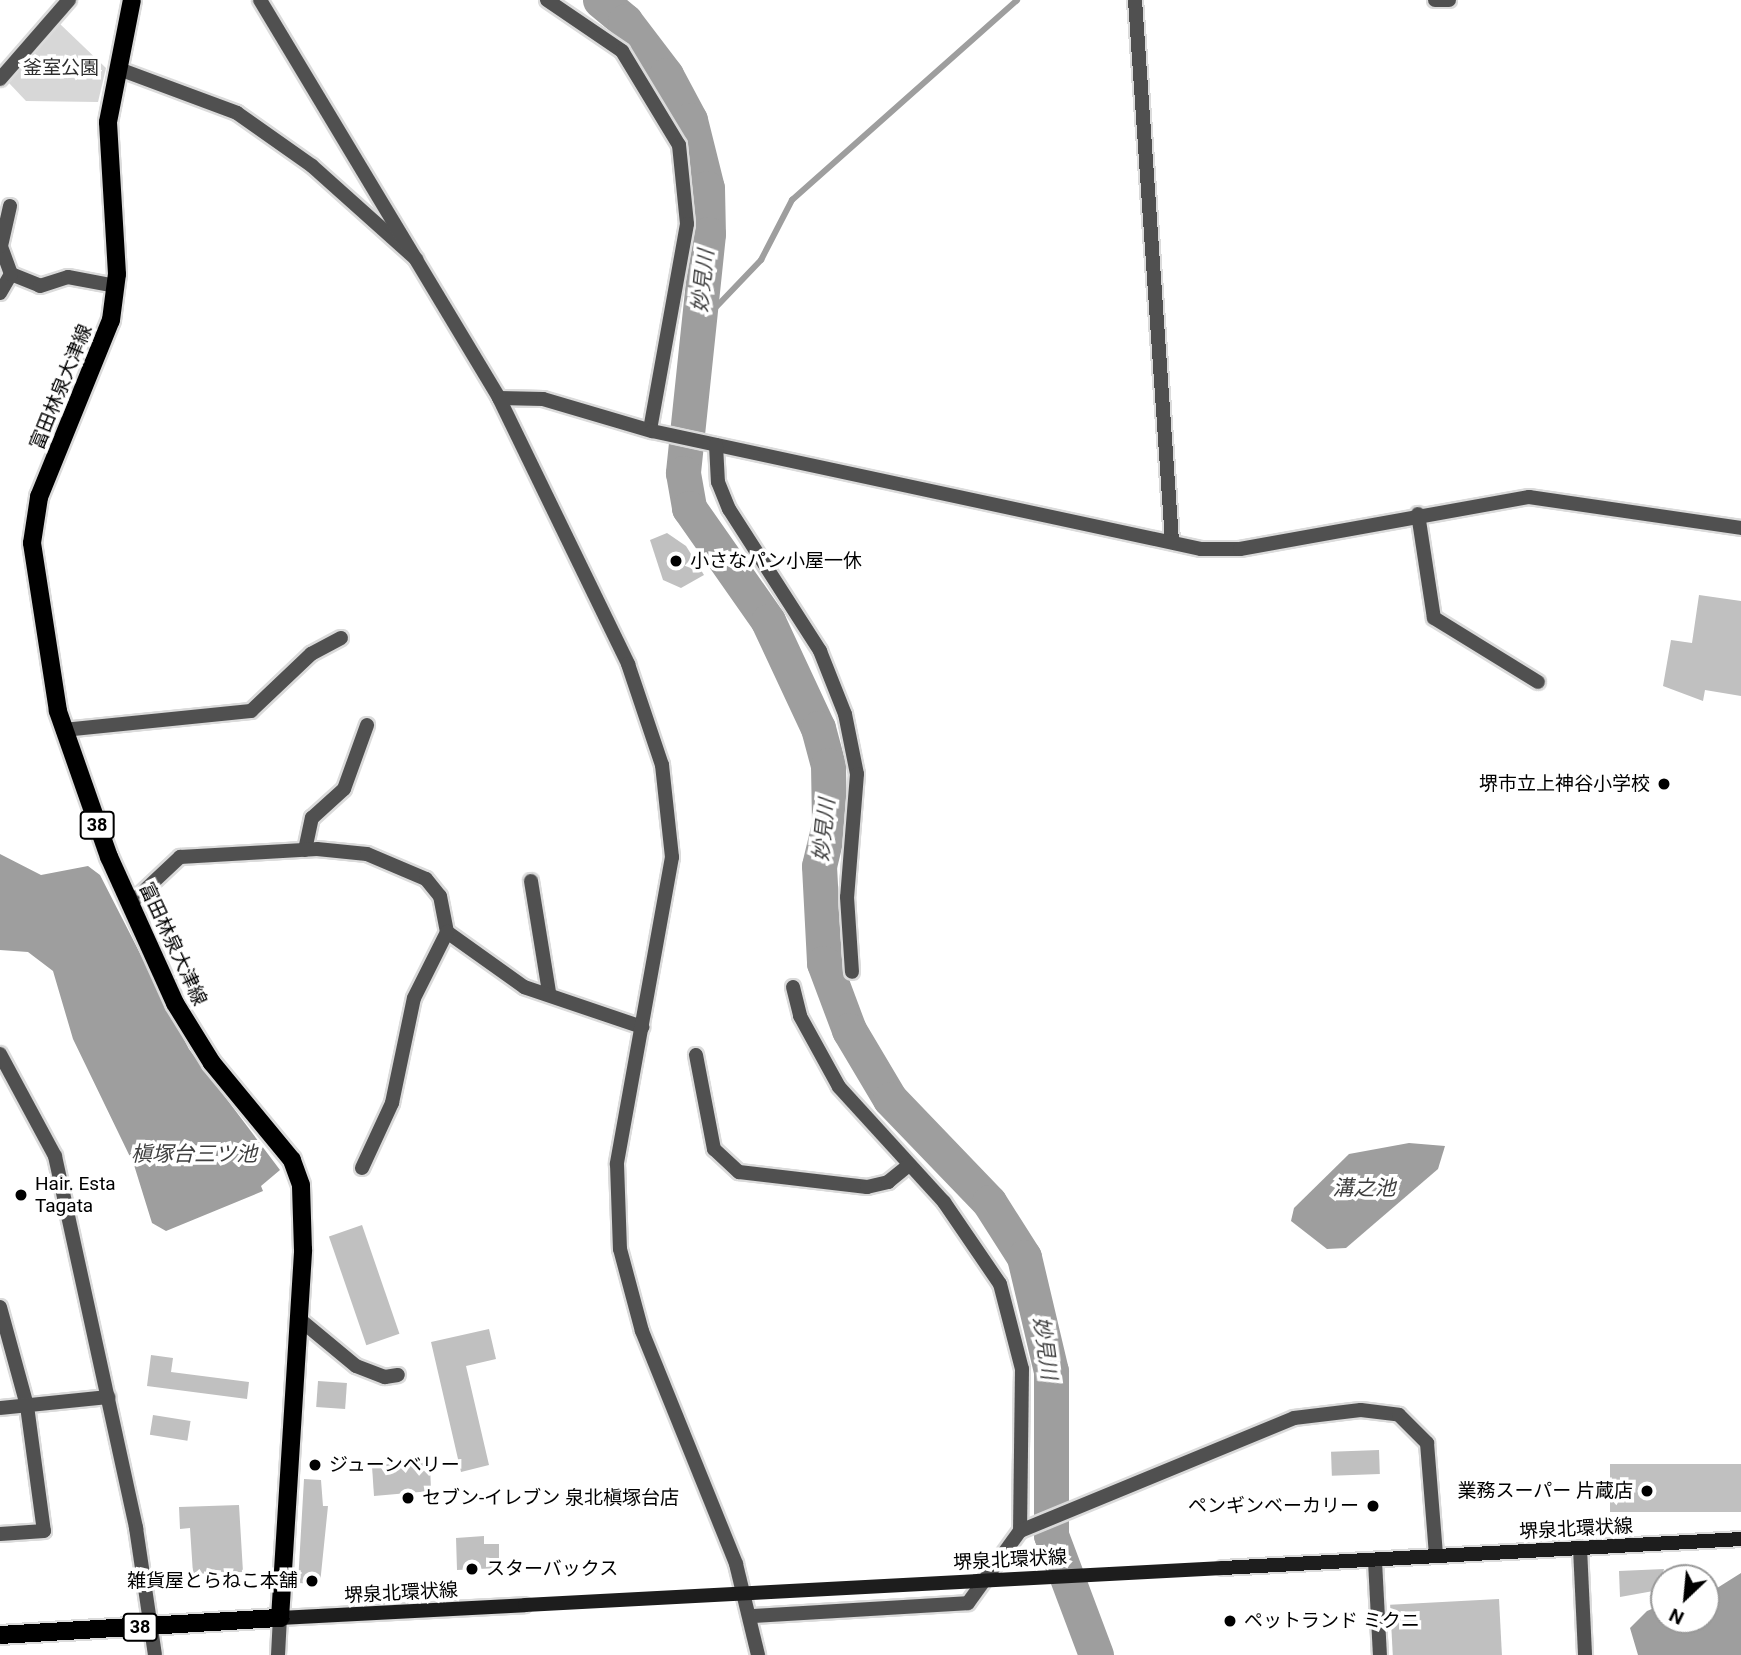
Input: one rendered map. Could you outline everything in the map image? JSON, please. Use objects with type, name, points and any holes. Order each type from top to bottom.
[{"type":"main road","name":"富田林泉大津線","points":[[132,0],[108,150],[115,286],[111,320],[38,497],[32,543],[63,730],[130,904],[175,1003],[212,1063],[297,1170],[303,1202],[280,1618]]},
{"type":"main road","name":"堺泉北環状線","points":[[280,1618],[1375,1561],[1741,1539]]},
{"type":"main road","name":"38","points":[[0,1635],[280,1618]]},
{"type":"street","points":[[0,79],[65,0]]},
{"type":"street","points":[[260,0],[421,262],[499,398],[628,664],[662,765],[672,857],[617,1164],[620,1249],[642,1331],[752,1616],[758,1655]]},
{"type":"street","points":[[547,0],[622,51],[679,145],[687,224],[651,431]]},
{"type":"street","points":[[1135,0],[1172,542]]},
{"type":"street","points":[[1435,0],[1448,0]]},
{"type":"street","points":[[119,69],[237,113],[312,166],[421,262]]},
{"type":"street","points":[[0,293],[10,274],[1,246],[10,206]]},
{"type":"street","points":[[10,274],[40,286],[68,277],[115,286]]},
{"type":"street","points":[[499,398],[543,399],[651,431],[1172,542],[1240,549],[1418,514],[1529,498],[1741,528]]},
{"type":"street","points":[[715,444],[718,482],[729,509],[820,651],[845,714],[857,774],[847,897],[852,972]]},
{"type":"street","points":[[1418,514],[1434,618],[1538,682]]},
{"type":"street","points":[[63,730],[251,711],[311,654],[341,638]]},
{"type":"street","points":[[305,850],[312,818],[344,789],[367,725]]},
{"type":"street","points":[[130,904],[180,857],[305,850],[367,854],[426,879],[440,896],[447,932],[414,998],[392,1102],[362,1168]]},
{"type":"street","points":[[531,881],[549,992]]},
{"type":"street","points":[[447,932],[524,987],[549,992],[642,1027]]},
{"type":"street","points":[[793,987],[800,1016],[832,1077],[983,1252],[1014,1324],[1025,1418],[1016,1505],[1020,1531]]},
{"type":"street","points":[[0,1054],[55,1156],[108,1397],[153,1626],[155,1655]]},
{"type":"street","points":[[695,1055],[714,1149],[739,1172],[867,1187],[888,1182],[908,1166]]},
{"type":"street","points":[[0,1307],[27,1406],[44,1531],[0,1534]]},
{"type":"street","points":[[298,1318],[356,1366],[385,1377],[398,1375]]},
{"type":"street","points":[[0,1408],[108,1397]]},
{"type":"street","points":[[752,1616],[968,1603],[1020,1531],[1294,1418],[1361,1410],[1399,1415],[1427,1443],[1436,1556]]},
{"type":"street","points":[[1580,1548],[1585,1655]]},
{"type":"street","points":[[1375,1561],[1380,1655]]},
{"type":"street","points":[[278,1655],[280,1618]]},
{"type":"green space","name":"釜室公園","points":[[59,23],[106,68],[98,102],[26,101],[9,83]]},
{"type":"water","name":"槇塚台三ツ池","points":[[0,854],[41,875],[88,866],[100,875],[189,1049],[280,1170],[261,1186],[263,1191],[166,1231],[152,1223],[134,1165],[73,1039],[53,971],[28,952],[0,950]]},
{"type":"water","name":"溝之池","points":[[1409,1143],[1445,1146],[1438,1169],[1346,1248],[1327,1249],[1291,1221],[1294,1208],[1349,1154]]},
{"type":"water","points":[[1741,1573],[1741,1655],[1638,1655],[1630,1628],[1650,1610],[1650,1634],[1720,1634],[1720,1586]]},
{"type":"building","name":"小さなパン小屋一休","points":[[667,533],[686,546],[704,575],[681,588],[663,580],[650,540]]},
{"type":"building","points":[[1699,595],[1741,601],[1741,696],[1705,690],[1703,701],[1663,686],[1671,640],[1692,643]]},
{"type":"building","points":[[362,1225],[399,1334],[366,1345],[329,1236]]},
{"type":"building","points":[[489,1329],[496,1359],[466,1366],[489,1465],[461,1472],[431,1342]]},
{"type":"building","points":[[151,1355],[173,1358],[171,1372],[249,1382],[247,1399],[147,1386]]},
{"type":"building","points":[[318,1381],[347,1383],[345,1409],[316,1407]]},
{"type":"building","points":[[153,1415],[191,1421],[187,1441],[150,1435]]},
{"type":"building","points":[[1379,1450],[1380,1474],[1332,1476],[1331,1452]]},
{"type":"building","points":[[418,1461],[430,1464],[431,1491],[374,1496],[372,1466]]},
{"type":"building","points":[[1610,1464],[1741,1464],[1741,1512],[1610,1512]]},
{"type":"building","points":[[304,1479],[321,1480],[323,1506],[328,1506],[320,1584],[298,1583]]},
{"type":"building","points":[[239,1505],[243,1572],[193,1574],[190,1528],[180,1529],[179,1507]]},
{"type":"building","points":[[484,1536],[484,1544],[499,1544],[499,1568],[457,1570],[456,1538]]},
{"type":"building","points":[[1650,1570],[1650,1592],[1620,1597],[1619,1571]]},
{"type":"building","points":[[1499,1599],[1502,1655],[1393,1655],[1390,1605]]},
{"type":"waterway","name":"妙見川","points":[[600,0],[625,21],[666,75],[690,120],[707,188],[708,234],[683,473],[689,508],[768,621],[818,728],[828,765],[829,824],[819,866],[824,963],[849,1030],[890,1099],[989,1202],[1024,1257],[1051,1371],[1051,1535],[1096,1655]]},
{"type":"waterway","points":[[697,327],[761,260],[792,200],[1017,0]]},
{"type":"place","name":"小さなパン小屋一休","points":[[676,561]]},
{"type":"place","name":"堺市立上神谷小学校","points":[[1664,784]]},
{"type":"place","name":"Hair. Esta Tagata","points":[[21,1195]]},
{"type":"place","name":"ジューンベリー","points":[[315,1465]]},
{"type":"place","name":"業務スーパー 片蔵店","points":[[1647,1491]]},
{"type":"place","name":"セブン-イレブン 泉北槇塚台店","points":[[408,1498]]},
{"type":"place","name":"ペンギンベーカリー","points":[[1373,1506]]},
{"type":"place","name":"スターバックス","points":[[472,1569]]},
{"type":"place","name":"雑貨屋とらねこ本舗","points":[[312,1581]]},
{"type":"place","name":"ペットランド ミクニ","points":[[1230,1621]]}]
